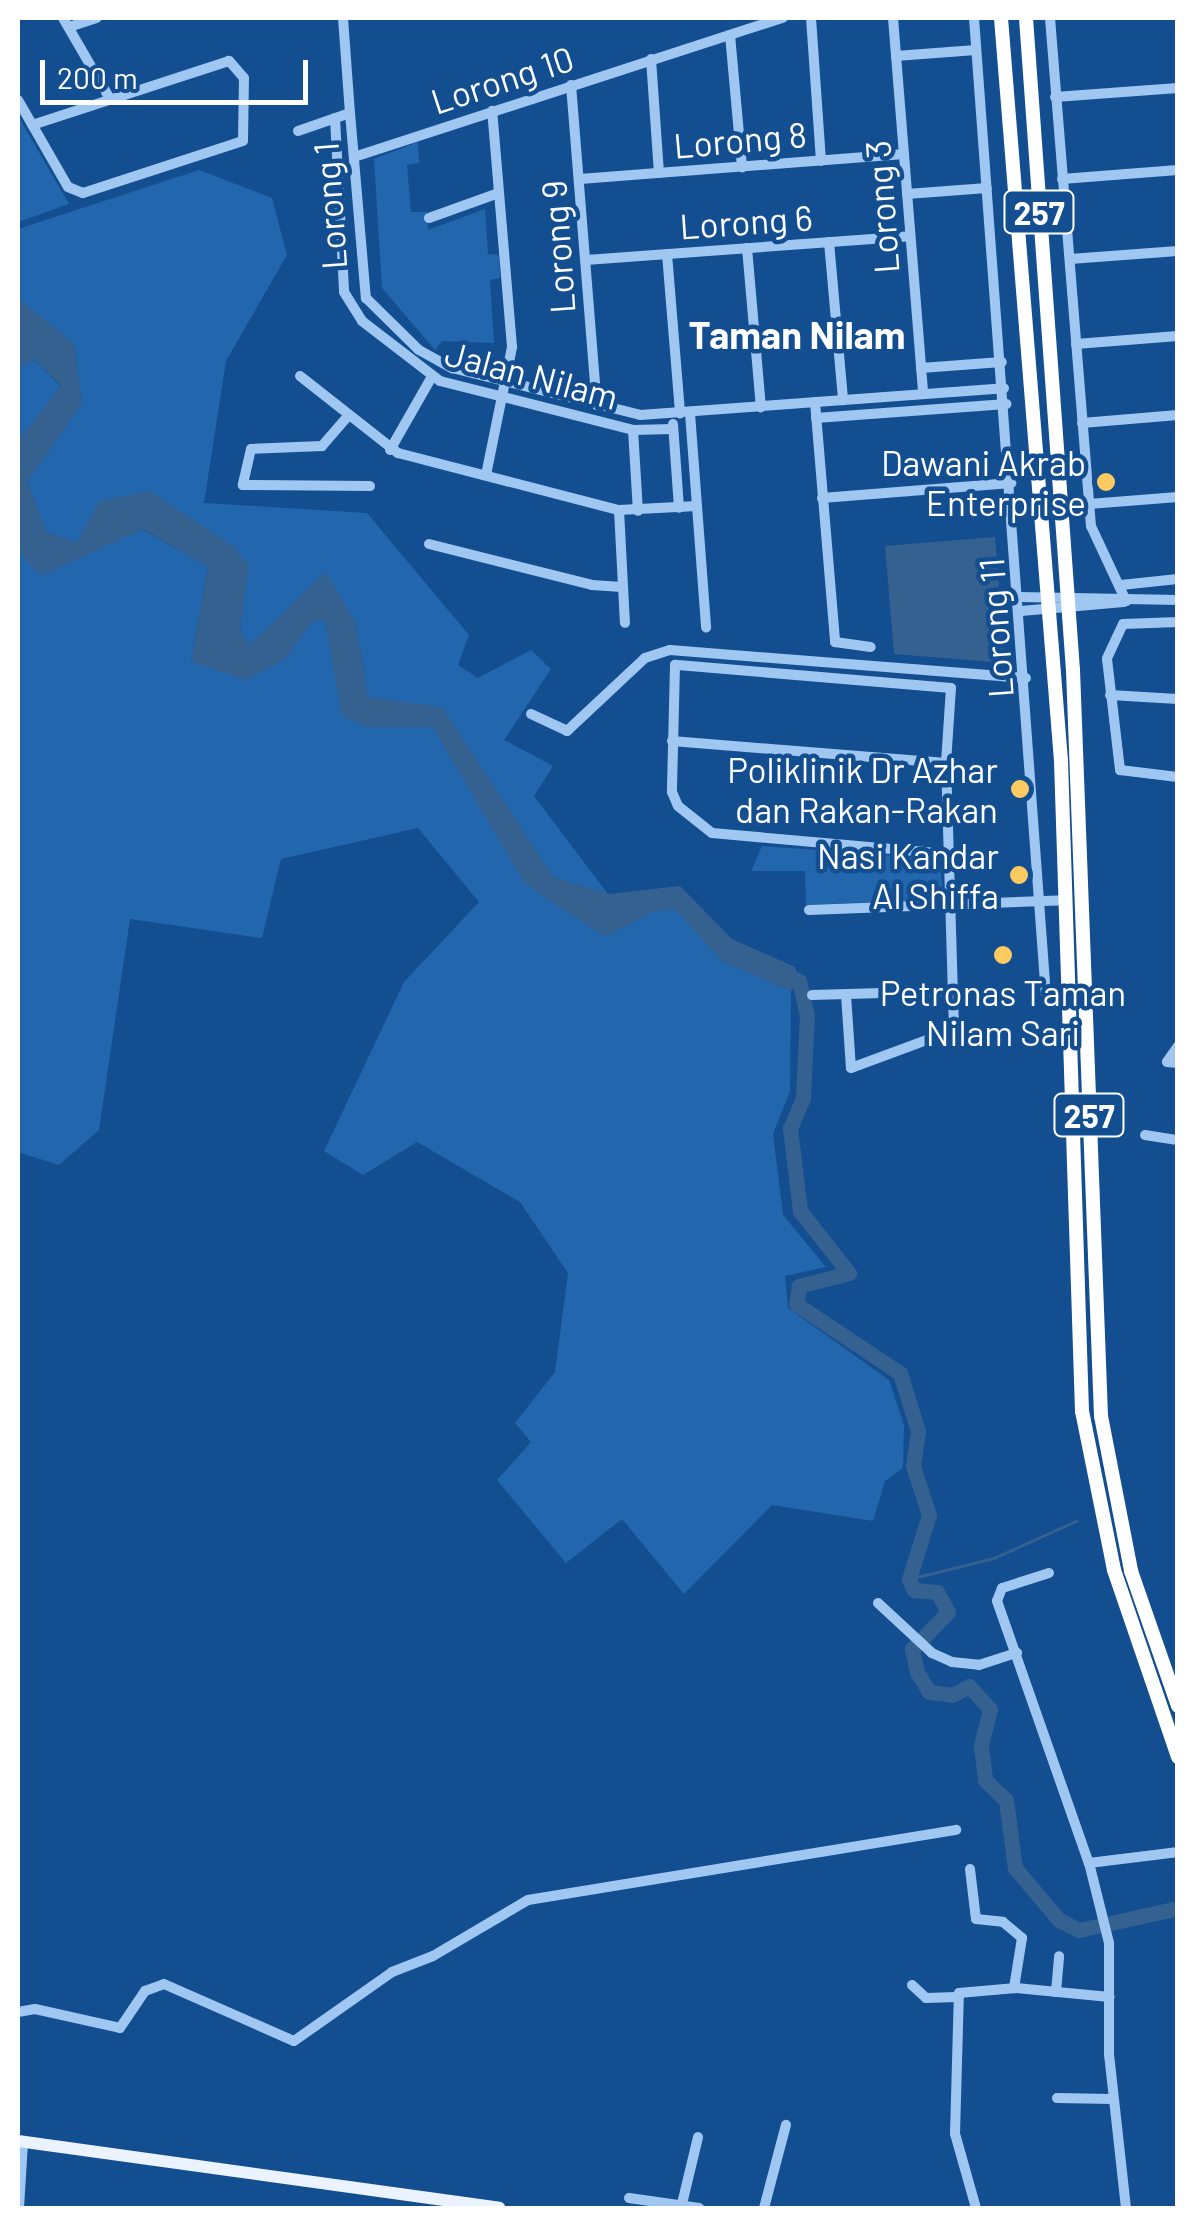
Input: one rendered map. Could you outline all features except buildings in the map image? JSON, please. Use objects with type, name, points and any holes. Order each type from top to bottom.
[{"type":"highway","name":"257","points":[[1002,18],[1047,602],[1065,900],[1082,1411],[1114,1570],[1178,1756]]},
{"type":"highway","name":"257","points":[[1026,18],[1067,602],[1101,1416],[1131,1572],[1178,1706]]},
{"type":"main road","points":[[20,2141],[499,2208]]},
{"type":"street","points":[[98,18],[66,22],[110,100]]},
{"type":"street","points":[[343,18],[350,114]]},
{"type":"street","name":"Lorong 10","points":[[354,157],[783,18]]},
{"type":"street","points":[[811,18],[821,160]]},
{"type":"street","name":"Lorong 3","points":[[893,18],[924,393]]},
{"type":"street","name":"Lorong 11","points":[[974,18],[1043,900],[1046,995],[1068,998]]},
{"type":"street","points":[[1050,18],[1089,504],[1100,552],[1121,585],[1126,601]]},
{"type":"street","points":[[730,34],[742,167]]},
{"type":"street","points":[[896,56],[976,50]]},
{"type":"street","points":[[652,60],[659,173]]},
{"type":"street","points":[[18,100],[32,125],[68,188],[83,193],[243,141],[244,78],[228,61],[32,125]]},
{"type":"street","name":"Lorong 9","points":[[572,85],[597,405]]},
{"type":"street","points":[[1055,98],[1178,88]]},
{"type":"street","points":[[486,475],[506,398],[512,347],[492,111]]},
{"type":"street","name":"Lorong 1","points":[[298,130],[350,114],[366,298],[434,360],[509,383]]},
{"type":"street","name":"Jalan Nilam","points":[[335,118],[344,292],[362,321],[430,378],[633,430],[674,429]]},
{"type":"street","name":"Lorong 8","points":[[580,180],[904,154]]},
{"type":"street","points":[[1062,179],[1178,170]]},
{"type":"street","points":[[907,194],[987,188]]},
{"type":"street","points":[[429,218],[499,193]]},
{"type":"street","name":"Lorong 6","points":[[586,260],[910,236]]},
{"type":"street","points":[[829,242],[843,400]]},
{"type":"street","points":[[746,248],[761,407]]},
{"type":"street","points":[[1070,260],[1178,251]]},
{"type":"street","points":[[668,254],[681,413],[697,506],[706,627]]},
{"type":"street","points":[[1076,344],[1178,336]]},
{"type":"street","points":[[921,368],[1002,362]]},
{"type":"street","points":[[300,376],[390,450],[619,510],[697,506]]},
{"type":"street","points":[[390,450],[430,378]]},
{"type":"street","name":"Jalan Nilam","points":[[509,383],[597,405],[681,413],[1004,388]]},
{"type":"street","points":[[815,402],[836,645],[872,647]]},
{"type":"street","points":[[816,418],[1006,404]]},
{"type":"street","points":[[678,508],[674,429],[681,413]]},
{"type":"street","points":[[1082,423],[1178,415]]},
{"type":"street","points":[[348,416],[322,446],[251,449],[243,484],[370,486]]},
{"type":"street","points":[[633,430],[638,510]]},
{"type":"street","points":[[822,498],[1011,483]]},
{"type":"street","points":[[1089,504],[1178,497]]},
{"type":"street","points":[[619,510],[625,623]]},
{"type":"street","points":[[429,544],[592,585],[622,587]]},
{"type":"street","points":[[1121,585],[1178,579]]},
{"type":"street","points":[[1020,596],[1047,602],[1178,600]]},
{"type":"street","points":[[1021,611],[1047,602]]},
{"type":"street","points":[[1178,622],[1136,619],[1123,624],[1109,647],[1110,695],[1120,770],[1178,777]]},
{"type":"street","points":[[531,714],[568,731],[645,658],[670,650],[1026,678]]},
{"type":"street","points":[[846,995],[852,1068],[953,1031],[946,762],[952,694],[947,685],[675,666],[674,800],[712,833],[948,854]]},
{"type":"street","points":[[1110,695],[1178,699]]},
{"type":"street","points":[[672,741],[946,762]]},
{"type":"street","points":[[810,910],[1065,900]]},
{"type":"street","points":[[812,995],[953,991]]},
{"type":"street","points":[[1172,1062],[1178,1046]]},
{"type":"street","points":[[1145,1135],[1178,1140]]},
{"type":"street","points":[[1049,1574],[997,1594],[1105,1916],[1112,2099],[1126,2208]]},
{"type":"street","points":[[878,1604],[932,1652],[969,1665],[1017,1654]]},
{"type":"street","points":[[18,2012],[35,2009],[120,2028],[150,1986],[164,1984],[294,2041],[392,1972],[433,1956],[528,1900],[956,1830]]},
{"type":"street","points":[[1089,1863],[1178,1852]]},
{"type":"street","points":[[970,1868],[976,1919],[1003,1922],[1022,1938],[1014,1988]]},
{"type":"street","points":[[1056,1992],[1059,1956]]},
{"type":"street","points":[[912,1985],[926,1998],[957,1998]]},
{"type":"street","points":[[976,2208],[955,2134],[957,1998],[963,1991],[1014,1988],[1110,1997]]},
{"type":"street","points":[[1057,2098],[1112,2099]]},
{"type":"street","points":[[764,2208],[786,2125]]},
{"type":"street","points":[[682,2206],[698,2137]]},
{"type":"street","points":[[19,2208],[20,2141]]},
{"type":"street","points":[[629,2198],[699,2208]]},
{"type":"shaded area","points":[[18,116],[69,204],[18,222]]},
{"type":"shaded area","points":[[418,142],[419,163],[407,165],[411,212],[427,212],[428,230],[485,209],[488,254],[499,255],[500,278],[490,280],[494,343],[442,341],[435,350],[382,288],[374,159]]},
{"type":"shaded area","points":[[199,170],[272,198],[287,255],[226,361],[204,503],[367,513],[469,635],[458,665],[478,678],[531,650],[551,669],[504,740],[553,766],[534,796],[608,894],[553,877],[442,707],[368,698],[356,624],[325,573],[249,646],[240,629],[248,565],[150,491],[77,542],[46,532],[28,481],[82,403],[74,344],[18,299],[18,229]]},
{"type":"shaded area","points":[[18,298],[74,344],[82,403],[28,481],[46,532],[77,542],[99,501],[150,491],[233,546],[249,565],[240,629],[249,645],[326,572],[356,624],[368,697],[442,707],[553,877],[608,894],[680,886],[732,939],[795,967],[799,981],[791,991],[722,961],[675,909],[654,911],[605,937],[525,884],[433,727],[367,727],[342,716],[325,621],[313,621],[285,659],[246,680],[191,662],[208,567],[143,529],[41,576],[18,551],[18,440],[61,386],[35,360],[18,367]]},
{"type":"shaded area","points":[[35,360],[61,387],[18,440],[18,367]]},
{"type":"shaded area","points":[[142,529],[208,567],[191,662],[285,659],[313,620],[325,621],[343,716],[367,727],[433,727],[526,884],[605,937],[654,911],[675,908],[722,961],[791,991],[790,1091],[773,1134],[783,1215],[826,1267],[785,1276],[788,1308],[889,1380],[904,1425],[903,1468],[885,1481],[873,1521],[772,1505],[684,1594],[622,1519],[566,1563],[497,1480],[531,1442],[515,1423],[555,1372],[568,1273],[520,1202],[417,1142],[363,1175],[324,1151],[404,982],[479,902],[418,828],[281,859],[262,938],[130,919],[99,1130],[59,1165],[18,1152],[18,551],[42,575]]},
{"type":"shaded area","points":[[995,537],[1005,663],[894,654],[885,546]]},
{"type":"shaded area","points":[[762,846],[939,859],[944,899],[806,905],[805,871],[751,871]]},
{"type":"waterway","points":[[781,973],[799,981],[807,1015],[803,1098],[790,1128],[800,1211],[849,1273],[799,1286],[796,1304],[900,1373],[918,1431],[913,1466],[929,1515],[909,1579],[914,1590],[937,1592],[948,1612],[912,1649],[917,1672],[929,1692],[952,1695],[969,1686],[990,1709],[981,1746],[985,1780],[1006,1800],[1015,1868],[1059,1920],[1079,1930],[1178,1908]]},
{"type":"waterway","points":[[909,1579],[994,1558],[1076,1521]]},
{"type":"place","name":"Dawani Akrab Enterprise","points":[[1106,482]]},
{"type":"place","name":"Poliklinik Dr Azhar dan Rakan-Rakan","points":[[1020,789]]},
{"type":"place","name":"Nasi Kandar Al Shiffa","points":[[1019,875]]},
{"type":"place","name":"Petronas Taman Nilam Sari","points":[[1003,955]]},
{"type":"district","name":"Taman Nilam","points":[[797,335]]}]
